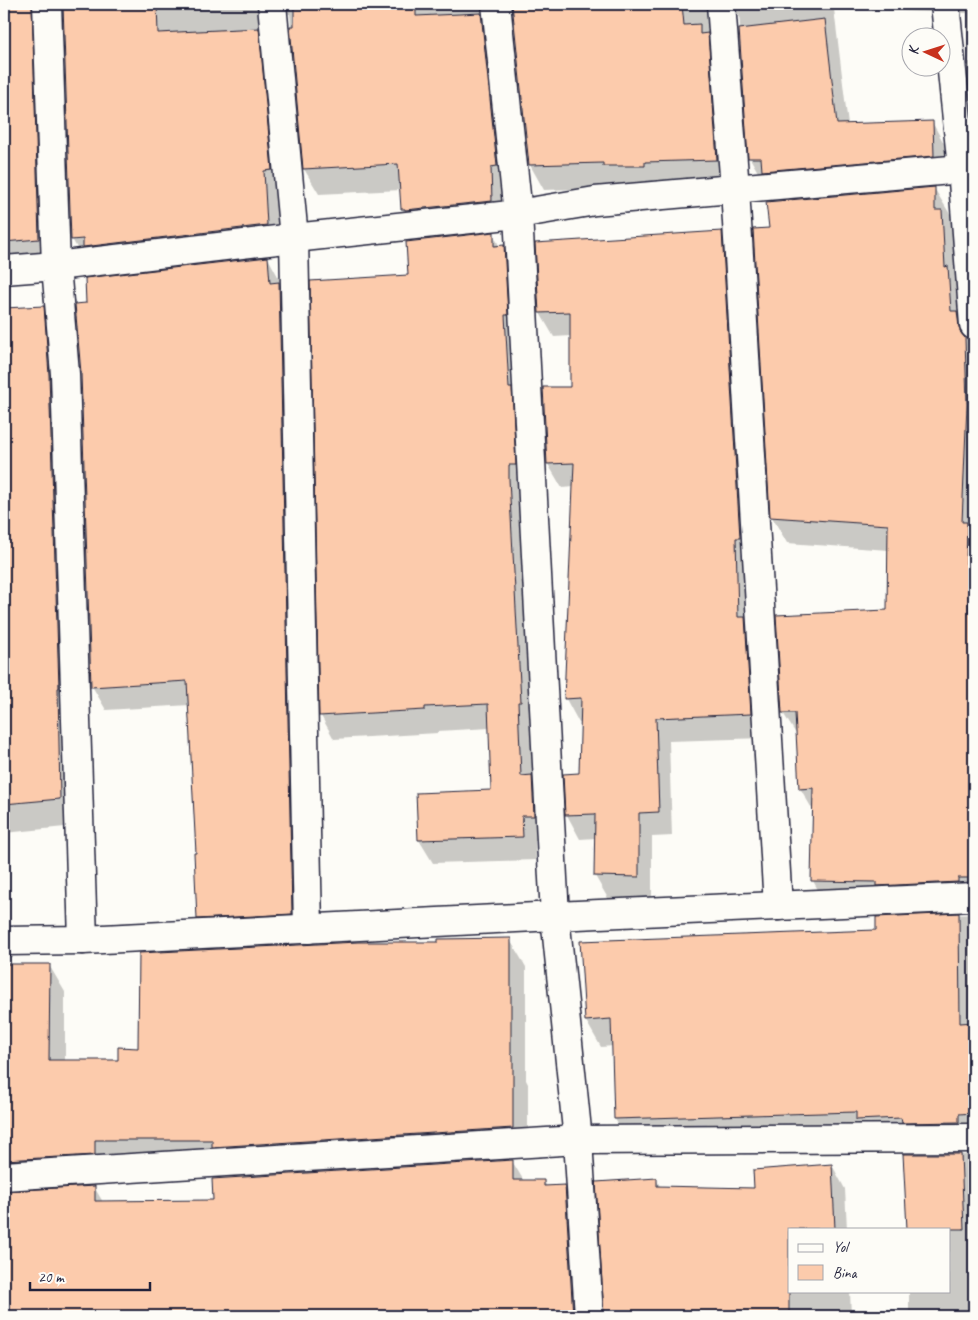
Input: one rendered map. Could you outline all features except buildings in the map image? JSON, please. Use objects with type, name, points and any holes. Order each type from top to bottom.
[{"type":"street","points":[[47,4],[56,266],[65,374],[83,940]]},
{"type":"street","points":[[272,4],[294,238],[308,929]]},
{"type":"street","points":[[496,4],[518,214],[555,916],[578,1140],[589,1316]]},
{"type":"street","points":[[721,4],[735,189],[778,906]]},
{"type":"street","points":[[945,4],[968,168],[974,325]]},
{"type":"street","points":[[4,270],[56,266],[518,214],[595,201],[968,168]]},
{"type":"street","points":[[4,941],[83,940],[555,916],[974,898]]},
{"type":"street","points":[[4,1176],[578,1140],[974,1138]]}]
